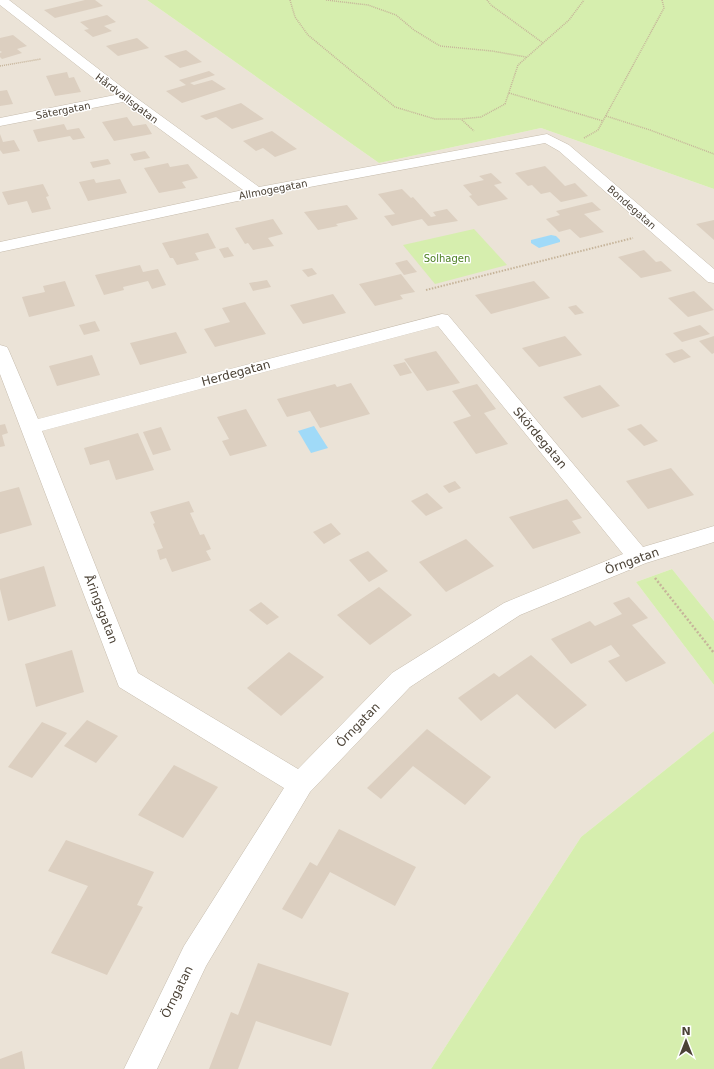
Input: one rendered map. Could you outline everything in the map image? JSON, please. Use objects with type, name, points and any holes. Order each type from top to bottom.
[{"type":"street","name":"Hårdvallsgatan","points":[[1,0],[126,97],[256,192]]},
{"type":"street","name":"Sätergatan","points":[[0,122],[126,97]]},
{"type":"street","name":"Allmogegatan","points":[[0,247],[256,192],[547,138]]},
{"type":"street","name":"Bondegatan","points":[[547,138],[564,148],[714,278]]},
{"type":"street","name":"Herdegatan","points":[[31,427],[442,319]]},
{"type":"street","name":"Skördegatan","points":[[442,319],[638,557]]},
{"type":"street","name":"Åringsgatan","points":[[0,351],[31,427],[128,680],[300,784]]},
{"type":"street","name":"Örngatan","points":[[140,1069],[195,956],[300,784],[401,680],[512,608],[638,557],[714,534]]},
{"type":"path","points":[[290,0],[295,17],[308,35],[395,107],[435,119],[481,117],[505,104],[518,65],[569,20],[584,0]]},
{"type":"path","points":[[326,0],[368,5],[396,15],[414,30],[440,46],[492,52],[526,58]]},
{"type":"path","points":[[487,0],[491,5],[519,24],[542,43]]},
{"type":"path","points":[[564,148],[598,130],[604,121],[664,8],[662,0]]},
{"type":"path","points":[[0,66],[70,54]]},
{"type":"path","points":[[509,93],[604,121]]},
{"type":"path","points":[[606,116],[650,130],[714,154]]},
{"type":"path","points":[[426,290],[660,231]]},
{"type":"path","points":[[638,557],[714,653]]},
{"type":"shaded area","points":[[0,0],[147,0],[379,163],[541,128],[714,189],[714,621],[672,569],[636,582],[714,685],[714,731],[581,837],[431,1069],[0,1069]]},
{"type":"green space","points":[[147,0],[714,0],[714,189],[541,128],[379,163]]},
{"type":"green space","name":"Solhagen","points":[[474,229],[507,265],[435,284],[403,245]]},
{"type":"green space","points":[[672,569],[714,621],[714,685],[636,582]]},
{"type":"green space","points":[[714,731],[714,1069],[431,1069],[581,837]]},
{"type":"water","points":[[551,235],[556,236],[560,242],[539,248],[531,243],[531,240]]},
{"type":"water","points":[[314,426],[328,448],[311,453],[298,431]]},
{"type":"building","points":[[85,0],[95,0],[103,6],[55,18],[44,10]]},
{"type":"building","points":[[107,15],[116,22],[104,26],[112,31],[93,37],[84,30],[89,29],[80,22]]},
{"type":"building","points":[[13,35],[27,46],[17,49],[22,53],[2,59],[0,57],[0,53],[2,52],[0,51],[0,38]]},
{"type":"building","points":[[137,38],[149,48],[118,56],[106,46]]},
{"type":"building","points":[[186,50],[202,62],[180,68],[164,56]]},
{"type":"building","points":[[209,71],[215,75],[190,83],[194,85],[212,80],[226,89],[182,103],[166,91],[186,85],[179,80]]},
{"type":"building","points":[[67,72],[69,78],[74,77],[81,92],[55,96],[46,76]]},
{"type":"building","points":[[7,90],[13,104],[0,106],[0,91]]},
{"type":"building","points":[[241,103],[264,119],[232,129],[216,117],[206,120],[200,116]]},
{"type":"building","points":[[127,117],[133,126],[146,124],[152,134],[114,141],[102,122]]},
{"type":"building","points":[[64,124],[67,130],[79,128],[85,138],[73,140],[70,136],[38,142],[33,130]]},
{"type":"building","points":[[272,131],[297,149],[275,157],[263,148],[256,151],[243,141]]},
{"type":"building","points":[[0,134],[3,142],[14,140],[20,151],[3,154],[0,150]]},
{"type":"building","points":[[145,151],[150,158],[134,161],[130,154]]},
{"type":"building","points":[[108,159],[111,164],[93,168],[90,162]]},
{"type":"building","points":[[168,163],[170,167],[188,164],[198,178],[182,182],[186,188],[159,193],[144,168]]},
{"type":"building","points":[[545,166],[565,186],[575,183],[588,196],[561,202],[550,192],[541,194],[532,185],[528,186],[515,173]]},
{"type":"building","points":[[491,173],[502,183],[494,185],[508,199],[478,206],[469,196],[472,195],[463,185],[484,180],[479,176]]},
{"type":"building","points":[[94,179],[96,183],[120,179],[127,193],[88,201],[79,182]]},
{"type":"building","points":[[43,184],[49,196],[46,197],[51,209],[32,213],[27,201],[8,205],[2,192]]},
{"type":"building","points":[[402,189],[411,198],[413,197],[431,217],[436,216],[433,212],[447,209],[458,221],[428,226],[422,219],[392,226],[384,216],[395,214],[378,194]]},
{"type":"building","points":[[592,202],[601,210],[584,214],[604,232],[580,238],[570,229],[559,232],[546,219],[560,215],[556,211]]},
{"type":"building","points":[[347,205],[358,219],[336,224],[338,226],[318,230],[304,212]]},
{"type":"building","points":[[273,219],[283,234],[268,238],[274,246],[253,250],[248,243],[245,244],[235,228]]},
{"type":"building","points":[[714,220],[714,240],[696,224]]},
{"type":"building","points":[[208,233],[216,248],[195,253],[199,260],[177,265],[173,258],[170,258],[162,243]]},
{"type":"building","points":[[228,247],[234,256],[224,258],[219,249]]},
{"type":"building","points":[[644,250],[656,262],[661,261],[672,271],[641,278],[618,257]]},
{"type":"building","points":[[407,260],[417,272],[404,275],[395,263]]},
{"type":"building","points":[[140,265],[143,272],[158,269],[166,285],[152,289],[148,281],[123,287],[124,290],[104,295],[95,275]]},
{"type":"building","points":[[312,268],[317,274],[308,277],[302,270]]},
{"type":"building","points":[[401,274],[415,292],[400,295],[403,299],[375,306],[359,284]]},
{"type":"building","points":[[267,280],[271,287],[253,291],[249,283]]},
{"type":"building","points":[[65,281],[75,306],[29,317],[22,297],[45,292],[43,286]]},
{"type":"building","points":[[534,281],[550,298],[491,314],[475,295]]},
{"type":"building","points":[[694,291],[714,310],[688,317],[668,298]]},
{"type":"building","points":[[333,294],[346,313],[303,324],[290,305]]},
{"type":"building","points":[[245,302],[266,334],[215,347],[204,329],[230,322],[222,308]]},
{"type":"building","points":[[576,305],[584,313],[575,315],[568,307]]},
{"type":"building","points":[[95,321],[100,331],[84,335],[79,325]]},
{"type":"building","points":[[700,325],[710,334],[682,342],[673,333]]},
{"type":"building","points":[[176,332],[187,353],[140,365],[130,343]]},
{"type":"building","points":[[565,336],[582,355],[539,367],[522,348]]},
{"type":"building","points":[[714,336],[714,353],[712,354],[699,341]]},
{"type":"building","points":[[682,349],[691,357],[674,363],[665,354]]},
{"type":"building","points":[[436,351],[460,383],[427,391],[404,359]]},
{"type":"building","points":[[92,355],[100,375],[57,386],[49,366]]},
{"type":"building","points":[[405,362],[412,373],[400,376],[393,365]]},
{"type":"building","points":[[351,383],[370,414],[320,428],[310,411],[287,417],[277,399],[335,384],[337,387]]},
{"type":"building","points":[[477,384],[496,409],[484,413],[508,444],[476,454],[453,422],[471,416],[452,391]]},
{"type":"building","points":[[600,385],[620,406],[582,418],[563,397]]},
{"type":"building","points":[[246,409],[267,446],[230,456],[222,441],[229,439],[217,417]]},
{"type":"building","points":[[5,424],[8,433],[2,435],[5,446],[0,447],[0,425]]},
{"type":"building","points":[[641,424],[658,441],[644,446],[627,429]]},
{"type":"building","points":[[161,427],[171,450],[153,455],[143,432]]},
{"type":"building","points":[[138,433],[154,470],[116,480],[109,460],[90,465],[84,448]]},
{"type":"building","points":[[671,468],[694,495],[648,509],[626,481]]},
{"type":"building","points":[[455,481],[461,488],[449,493],[443,486]]},
{"type":"building","points":[[19,487],[32,525],[0,534],[0,492]]},
{"type":"building","points":[[427,493],[443,508],[426,516],[411,501]]},
{"type":"building","points":[[567,499],[582,518],[572,521],[581,533],[533,549],[509,517]]},
{"type":"building","points":[[189,501],[194,512],[190,513],[200,535],[204,534],[211,549],[206,551],[211,560],[172,572],[166,558],[160,560],[157,550],[163,548],[153,524],[155,523],[150,512]]},
{"type":"building","points":[[331,523],[341,534],[324,544],[313,532]]},
{"type":"building","points":[[466,539],[494,566],[446,592],[419,562]]},
{"type":"building","points":[[368,551],[388,571],[369,582],[349,560]]},
{"type":"building","points":[[44,566],[56,606],[8,621],[0,589],[0,579]]},
{"type":"building","points":[[379,587],[412,615],[370,645],[337,615]]},
{"type":"building","points":[[629,597],[648,618],[632,625],[666,663],[626,682],[608,661],[620,656],[611,645],[571,664],[551,639],[590,621],[595,626],[622,614],[613,603]]},
{"type":"building","points":[[261,602],[279,617],[267,625],[249,610]]},
{"type":"building","points":[[72,650],[84,692],[36,707],[25,664]]},
{"type":"building","points":[[289,652],[324,677],[281,716],[247,688]]},
{"type":"building","points":[[531,655],[587,705],[555,729],[517,694],[481,721],[458,698],[494,673],[499,677]]},
{"type":"building","points":[[87,720],[118,736],[96,763],[64,746]]},
{"type":"building","points":[[42,722],[67,733],[32,778],[8,767]]},
{"type":"building","points":[[427,729],[491,777],[465,805],[413,766],[381,799],[367,788]]},
{"type":"building","points":[[174,765],[218,787],[183,838],[138,815]]},
{"type":"building","points":[[339,829],[416,867],[395,906],[330,872],[302,919],[282,909],[310,862],[317,866]]},
{"type":"building","points":[[66,840],[154,872],[137,905],[143,907],[107,975],[51,953],[88,886],[48,871]]},
{"type":"building","points":[[258,963],[349,993],[331,1046],[256,1021],[238,1069],[209,1069],[231,1012],[238,1015]]},
{"type":"building","points":[[22,1051],[25,1069],[0,1069],[0,1059]]}]
